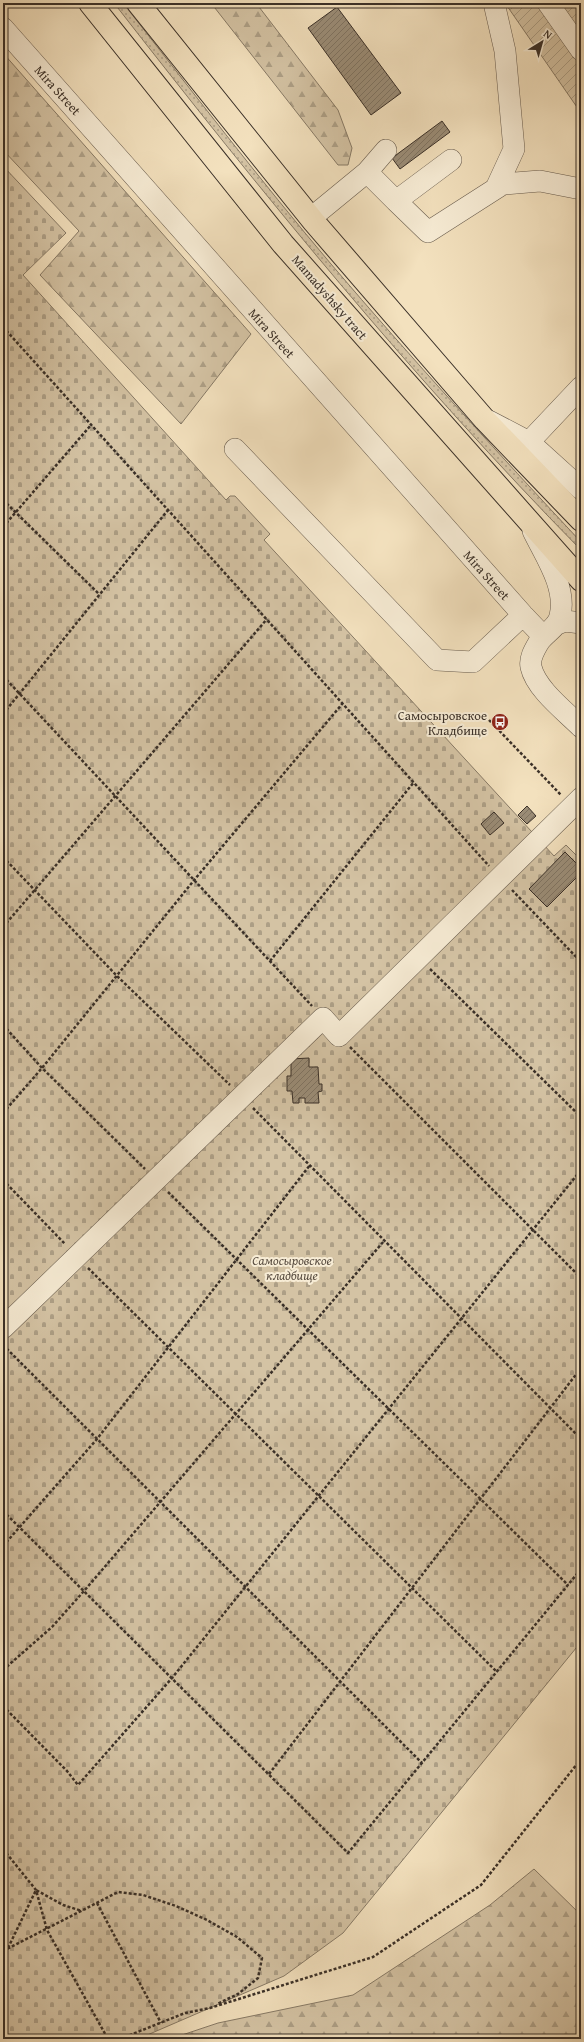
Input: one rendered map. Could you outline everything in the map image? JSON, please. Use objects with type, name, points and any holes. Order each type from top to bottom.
[{"type":"main road","name":"Mamadyshsky tract","points":[[90,3],[283,244],[529,524],[581,580]]},
{"type":"main road","points":[[138,3],[311,218],[486,420],[581,520]]},
{"type":"street","points":[[494,3],[505,51],[514,149],[496,188]]},
{"type":"street","points":[[548,3],[581,50]]},
{"type":"street","name":"Mira Street","points":[[3,28],[522,615],[549,631]]},
{"type":"street","points":[[311,218],[367,172],[386,150]]},
{"type":"street","points":[[396,201],[452,160]]},
{"type":"street","points":[[367,172],[428,232],[503,184],[540,181],[581,189]]},
{"type":"street","points":[[529,442],[581,387]]},
{"type":"street","points":[[486,420],[529,442],[581,489]]},
{"type":"street","points":[[235,449],[437,660],[473,662],[522,615]]},
{"type":"street","points":[[529,524],[558,586],[561,611],[559,620],[532,654],[530,666],[537,682],[581,727]]},
{"type":"street","points":[[549,631],[565,621],[581,623]]},
{"type":"street","points":[[3,1328],[323,1018],[338,1036],[577,802]]},
{"type":"path","points":[[3,327],[500,877],[581,962]]},
{"type":"path","points":[[3,527],[91,425]]},
{"type":"path","points":[[3,500],[99,594]]},
{"type":"path","points":[[3,714],[168,510]]},
{"type":"path","points":[[3,927],[267,619]]},
{"type":"path","points":[[3,676],[195,879],[323,1018]]},
{"type":"path","points":[[3,1113],[42,1068],[195,879],[343,703]]},
{"type":"path","points":[[489,720],[577,802]]},
{"type":"path","points":[[270,961],[414,782]]},
{"type":"path","points":[[3,857],[117,976],[242,1097],[581,1439]]},
{"type":"path","points":[[418,958],[581,1117]]},
{"type":"path","points":[[3,1025],[42,1068],[568,1586]]},
{"type":"path","points":[[338,1036],[581,1278]]},
{"type":"path","points":[[3,1546],[97,1439],[310,1165]]},
{"type":"path","points":[[3,1706],[67,1771],[78,1785],[172,1678],[246,1588],[581,1170]]},
{"type":"path","points":[[3,1180],[77,1257],[497,1672]]},
{"type":"path","points":[[3,1670],[52,1627],[84,1591],[384,1241]]},
{"type":"path","points":[[3,1345],[422,1763]]},
{"type":"path","points":[[269,1774],[581,1368]]},
{"type":"path","points":[[3,1511],[348,1853],[581,1569]]},
{"type":"path","points":[[120,2039],[185,2013],[210,2008],[373,1957],[481,1885],[581,1760]]},
{"type":"path","points":[[3,1849],[36,1890],[63,1905],[82,1911]]},
{"type":"path","points":[[36,1890],[47,1930],[108,2039]]},
{"type":"path","points":[[8,1949],[36,1890]]},
{"type":"path","points":[[3,1951],[47,1930],[118,1892],[143,1895],[176,1906],[207,1920],[237,1937],[262,1958],[258,1978],[238,1994],[210,2008]]},
{"type":"path","points":[[97,1903],[161,2023]]},
{"type":"green space","points":[[114,3],[123,3],[304,232],[392,335],[517,474],[581,542],[581,550],[458,419],[398,352],[225,144]]},
{"type":"green space","points":[[211,3],[256,3],[338,110],[352,148],[348,165],[338,165]]},
{"type":"green space","points":[[505,3],[581,3],[581,113]]},
{"type":"green space","points":[[3,53],[251,334],[181,424],[40,275],[79,231],[3,150]]},
{"type":"green space","name":"Самосыровское кладбище","points":[[3,166],[66,233],[23,275],[226,500],[230,496],[235,496],[270,534],[264,540],[554,856],[566,845],[581,860],[581,883],[577,888],[581,892],[581,1642],[343,1933],[284,1976],[138,2039],[3,2039]]},
{"type":"green space","points":[[534,1869],[581,1915],[581,2039],[170,2039],[218,2023],[353,1995],[490,1905]]},
{"type":"building","points":[[337,7],[401,93],[371,115],[308,28]]},
{"type":"building","points":[[442,121],[450,132],[400,169],[392,158]]},
{"type":"building","points":[[527,806],[536,816],[527,824],[518,815]]},
{"type":"building","points":[[494,812],[504,823],[490,835],[481,824]]},
{"type":"building","points":[[565,852],[581,868],[581,873],[547,907],[529,889]]},
{"type":"building","points":[[309,1058],[309,1067],[318,1067],[319,1084],[322,1084],[322,1091],[318,1092],[319,1103],[305,1103],[305,1098],[299,1098],[299,1103],[293,1103],[292,1091],[287,1091],[287,1076],[291,1076],[291,1059]]},
{"type":"place","name":"Самосыровское Кладбище","points":[[500,722]]}]
